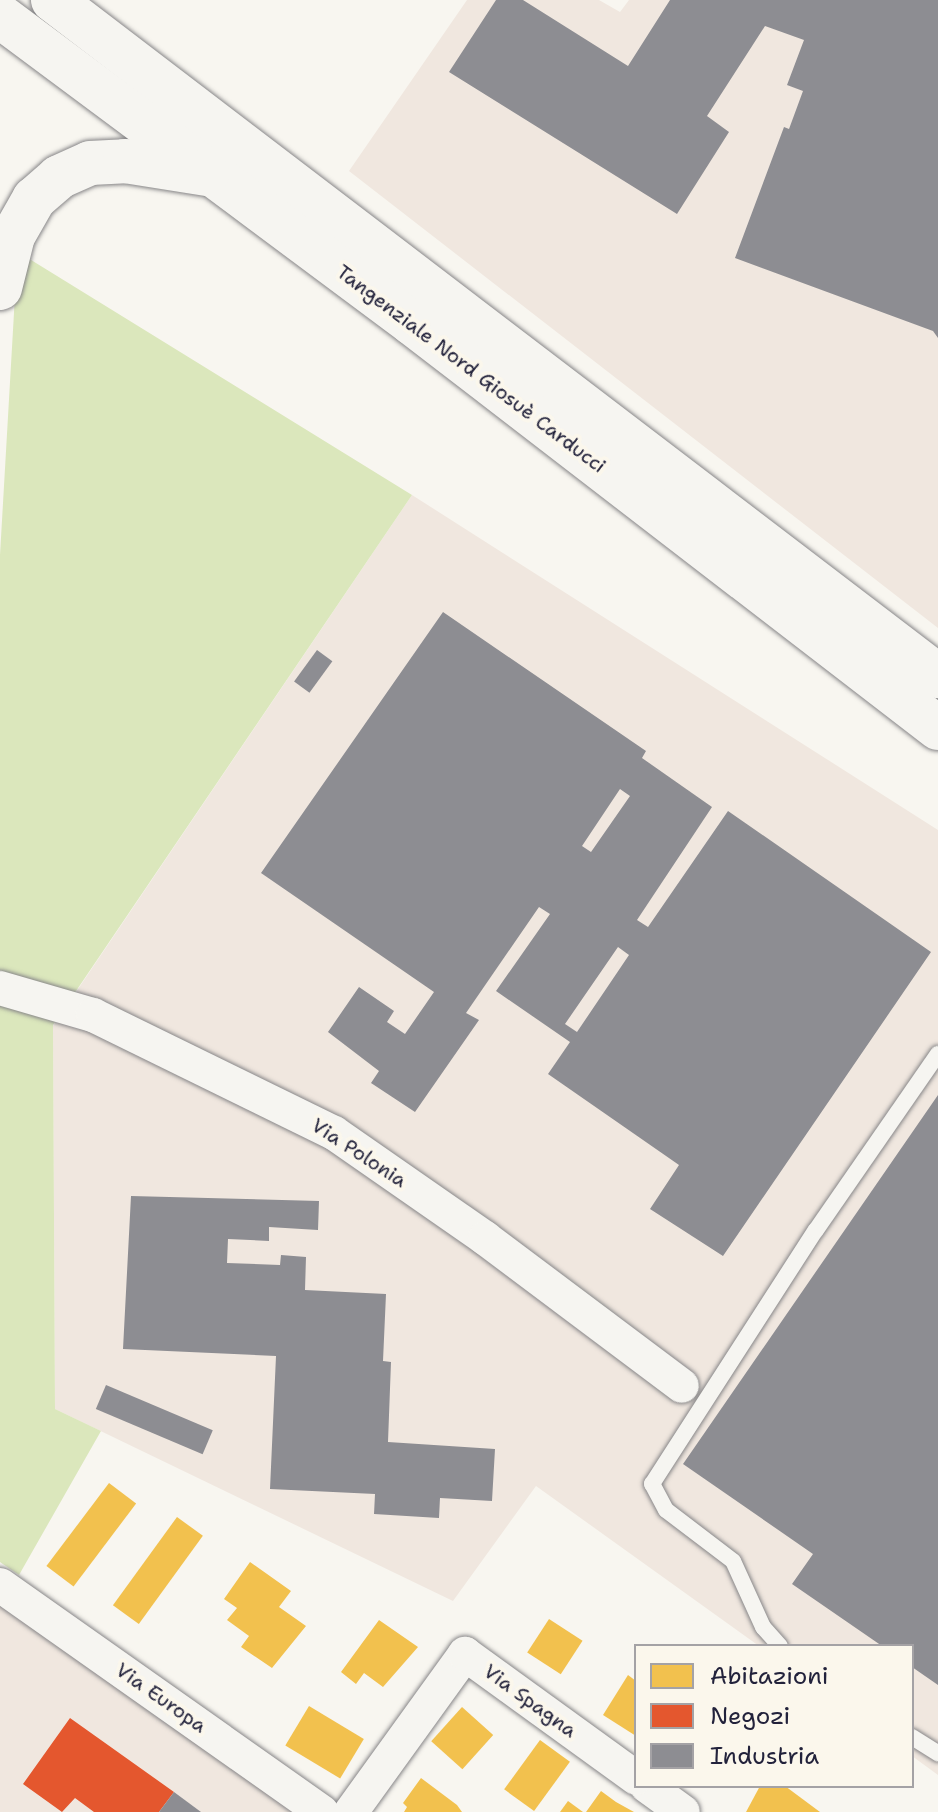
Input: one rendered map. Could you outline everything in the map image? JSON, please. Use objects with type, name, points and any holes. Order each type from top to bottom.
[{"type":"highway","name":"Tangenziale Nord Giosuè Carducci","points":[[53,0],[938,676]]},
{"type":"highway","name":"Tangenziale Nord Giosuè Carducci","points":[[0,16],[217,176],[938,728]]},
{"type":"highway","points":[[0,288],[13,236],[34,199],[59,177],[90,163],[125,161],[217,176]]},
{"type":"street","name":"Via Polonia","points":[[0,988],[93,1015],[334,1133],[485,1238],[692,1394]]},
{"type":"street","name":"Via Europa","points":[[0,1585],[322,1812]]},
{"type":"street","name":"Via Spagna","points":[[351,1812],[465,1654],[634,1777]]},
{"type":"street","points":[[650,1788],[683,1812]]},
{"type":"lane","points":[[778,1644],[763,1627],[733,1561],[654,1496],[656,1471],[692,1394],[938,1054]]},
{"type":"lane","points":[[914,1738],[938,1753]]},
{"type":"shaded area","points":[[467,0],[599,0],[620,12],[629,0],[938,0],[938,628],[349,171]]},
{"type":"shaded area","points":[[412,495],[938,830],[938,1775],[914,1757],[914,1644],[756,1644],[536,1486],[453,1601],[55,1409],[53,1026]]},
{"type":"shaded area","points":[[0,1603],[293,1812],[0,1812]]},
{"type":"green space","points":[[23,255],[412,495],[53,1025],[55,1409],[101,1431],[19,1575],[0,1562],[0,555],[16,278]]},
{"type":"building: Abitazioni","points":[[109,1483],[136,1503],[74,1587],[46,1566]]},
{"type":"building: Abitazioni","points":[[177,1517],[203,1536],[139,1624],[113,1605]]},
{"type":"building: Abitazioni","points":[[250,1562],[291,1591],[279,1607],[306,1626],[272,1668],[241,1647],[249,1636],[227,1620],[237,1608],[224,1599]]},
{"type":"building: Abitazioni","points":[[549,1619],[583,1641],[561,1674],[527,1653]]},
{"type":"building: Abitazioni","points":[[379,1620],[418,1647],[383,1687],[364,1673],[356,1684],[341,1672]]},
{"type":"building: Abitazioni","points":[[628,1675],[634,1680],[634,1735],[603,1715]]},
{"type":"building: Abitazioni","points":[[309,1706],[364,1739],[340,1778],[285,1745]]},
{"type":"building: Abitazioni","points":[[462,1707],[493,1735],[462,1769],[431,1741]]},
{"type":"building: Abitazioni","points":[[540,1740],[570,1762],[534,1811],[504,1789]]},
{"type":"building: Abitazioni","points":[[421,1778],[462,1812],[404,1812],[407,1807],[403,1803]]},
{"type":"building: Abitazioni","points":[[759,1788],[788,1788],[820,1812],[746,1812]]},
{"type":"building: Abitazioni","points":[[601,1791],[616,1802],[634,1812],[586,1812]]},
{"type":"building: Abitazioni","points":[[568,1801],[583,1812],[560,1812]]},
{"type":"building: Negozi","points":[[70,1718],[174,1792],[159,1812],[94,1812],[75,1798],[62,1812],[23,1784]]},
{"type":"building: Industria","points":[[496,0],[523,0],[628,66],[670,0],[938,0],[938,338],[933,331],[735,258],[784,127],[789,129],[803,91],[787,85],[804,40],[765,26],[707,116],[729,132],[677,214],[449,72]]},
{"type":"building: Industria","points":[[443,612],[646,751],[642,758],[712,807],[637,920],[648,927],[728,811],[931,952],[723,1256],[650,1209],[679,1165],[548,1074],[570,1042],[496,991],[550,914],[539,907],[466,1013],[479,1020],[415,1112],[371,1083],[379,1071],[328,1032],[359,987],[394,1011],[387,1022],[405,1034],[434,992],[261,873]],"holes":[[[620,789],[630,796],[591,852],[582,846]],[[618,947],[629,955],[577,1032],[565,1024]]]},
{"type":"building: Industria","points":[[317,650],[332,661],[309,693],[294,682]]},
{"type":"building: Industria","points":[[938,1095],[938,1685],[914,1668],[914,1644],[879,1644],[792,1584],[813,1554],[683,1464]]},
{"type":"building: Industria","points":[[131,1196],[319,1201],[318,1230],[269,1227],[269,1241],[228,1239],[227,1263],[280,1265],[281,1255],[306,1257],[305,1290],[386,1294],[383,1361],[391,1362],[388,1442],[495,1449],[492,1501],[440,1498],[439,1518],[374,1514],[375,1494],[270,1489],[276,1356],[123,1349]]},
{"type":"building: Industria","points":[[106,1385],[213,1430],[203,1454],[96,1409]]},
{"type":"building: Industria","points":[[174,1792],[201,1812],[159,1812]]}]
